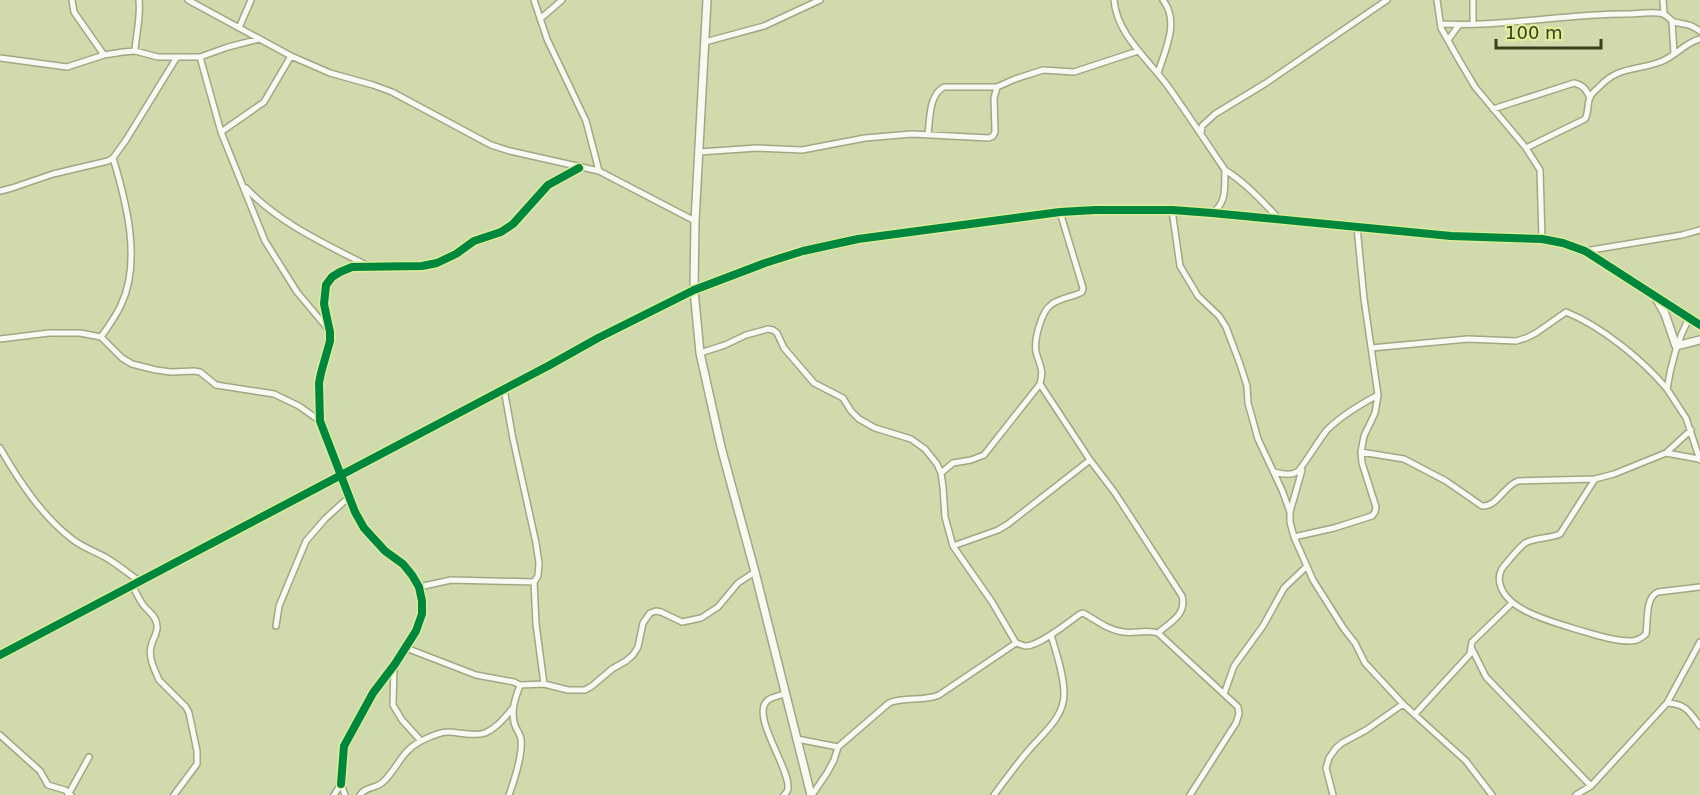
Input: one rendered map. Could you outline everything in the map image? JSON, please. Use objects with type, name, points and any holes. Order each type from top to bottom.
[{"type":"street","points":[[72,0],[74,12],[104,55]]},
{"type":"street","points":[[135,51],[139,0]]},
{"type":"street","points":[[188,0],[291,56],[330,73],[392,92],[491,145],[599,171],[695,220]]},
{"type":"street","points":[[239,28],[251,0]]},
{"type":"street","points":[[534,0],[565,79],[586,122],[599,171]]},
{"type":"street","points":[[540,19],[562,0]]},
{"type":"street","points":[[707,0],[695,220],[694,290],[700,353],[721,447],[812,795]]},
{"type":"street","points":[[705,42],[764,26],[820,0]]},
{"type":"street","points":[[1114,0],[1118,18],[1138,51],[1158,73],[1225,170],[1235,176],[1280,220]]},
{"type":"street","points":[[1158,73],[1171,32],[1170,14],[1162,0]]},
{"type":"street","points":[[1201,134],[1202,126],[1215,114],[1266,83],[1387,0]]},
{"type":"street","points":[[1437,0],[1443,32],[1475,87],[1526,148],[1541,174],[1542,238]]},
{"type":"street","points":[[1473,0],[1473,24]]},
{"type":"street","points":[[1663,0],[1664,14]]},
{"type":"street","points":[[1441,24],[1460,25],[1602,14],[1664,14],[1672,21],[1688,24],[1700,31]]},
{"type":"street","points":[[1672,21],[1674,54]]},
{"type":"street","points":[[1448,40],[1460,25]]},
{"type":"street","points":[[0,58],[67,67],[104,55],[135,51],[158,57],[200,57],[259,39]]},
{"type":"street","points":[[1526,148],[1585,119],[1590,98],[1615,74],[1661,62],[1686,45],[1700,39]]},
{"type":"street","points":[[928,134],[935,93],[944,87],[998,87],[1043,70],[1074,72],[1138,51]]},
{"type":"street","points":[[221,132],[264,102],[291,56]]},
{"type":"street","points":[[0,191],[113,158],[177,57]]},
{"type":"street","points":[[200,57],[221,132],[266,241],[297,292],[330,332]]},
{"type":"street","points":[[1493,109],[1574,83],[1585,88],[1590,98]]},
{"type":"street","points":[[699,152],[757,148],[802,150],[865,138],[928,134],[989,138],[995,132],[994,98],[998,87]]},
{"type":"street","points":[[101,337],[121,306],[129,281],[129,219],[113,158]]},
{"type":"street","points":[[345,795],[341,784],[344,746],[373,693],[406,648],[422,614],[422,601],[419,587],[404,564],[385,551],[364,528],[349,497],[320,421],[319,383],[328,350],[330,332],[324,304],[326,285],[332,277],[352,267],[422,266],[437,263],[456,254],[474,241],[501,232],[513,224],[548,185],[579,168]]},
{"type":"street","points":[[1212,213],[1219,208],[1222,202],[1225,170]]},
{"type":"street","points":[[243,184],[263,204],[288,223],[367,266]]},
{"type":"street","points":[[0,655],[598,338],[694,290],[765,263],[832,244],[1060,212],[1095,210],[1172,210],[1451,236],[1542,238],[1585,251],[1700,325]]},
{"type":"street","points":[[1172,210],[1180,266],[1198,296],[1219,316],[1226,327],[1247,386],[1253,423],[1290,512]]},
{"type":"street","points":[[941,473],[953,463],[984,455],[1040,384],[1043,371],[1036,352],[1036,334],[1041,322],[1052,304],[1082,292],[1083,288],[1060,212]]},
{"type":"street","points":[[1294,537],[1334,528],[1372,516],[1375,512],[1376,507],[1362,463],[1361,452],[1364,436],[1375,413],[1377,395],[1357,227]]},
{"type":"street","points":[[1585,251],[1700,230]]},
{"type":"street","points":[[1654,296],[1665,314],[1676,346]]},
{"type":"street","points":[[1371,348],[1468,339],[1516,341],[1536,333],[1566,312],[1618,343],[1667,388],[1684,413],[1700,460]]},
{"type":"street","points":[[1667,388],[1671,361],[1689,318]]},
{"type":"street","points":[[700,353],[746,335],[768,329],[773,330],[777,333],[784,348],[814,383],[843,398],[859,419],[875,428],[911,439],[925,449],[938,464],[941,473],[945,517],[953,546],[1017,643],[1027,646],[1051,635],[1083,613],[1106,627],[1126,632],[1158,633],[1238,707],[1238,718],[1190,795]]},
{"type":"street","points":[[0,339],[49,333],[80,333],[101,337],[122,358],[132,364],[171,372],[200,372],[220,386],[274,394],[299,406],[320,421]]},
{"type":"street","points":[[1676,346],[1700,340]]},
{"type":"street","points":[[1040,384],[1182,596],[1184,603],[1182,612],[1158,633]]},
{"type":"street","points":[[504,389],[538,553],[538,576],[534,582],[536,624],[544,684]]},
{"type":"street","points":[[1377,395],[1357,405],[1344,415],[1315,445],[1302,468],[1290,512],[1294,537],[1324,600],[1355,643],[1365,663],[1403,704],[1466,761],[1492,795]]},
{"type":"street","points":[[1361,452],[1404,459],[1446,481],[1482,506],[1486,506],[1493,503],[1509,486],[1518,481],[1595,479],[1614,474],[1666,453],[1690,430]]},
{"type":"street","points":[[0,448],[38,505],[61,530],[82,547],[106,558],[140,581]]},
{"type":"street","points":[[1666,453],[1700,460]]},
{"type":"street","points":[[953,546],[998,530],[1008,524],[1090,460]]},
{"type":"street","points":[[1274,472],[1297,473],[1302,468]]},
{"type":"street","points":[[1595,479],[1560,534],[1525,543],[1500,571],[1501,588],[1506,597],[1512,603],[1547,620],[1603,637],[1631,641],[1643,638],[1646,634],[1650,598],[1653,594],[1700,587]]},
{"type":"street","points":[[276,626],[279,606],[306,541],[349,497]]},
{"type":"street","points":[[1224,694],[1234,666],[1266,620],[1284,588],[1307,566]]},
{"type":"street","points":[[406,648],[476,675],[520,685],[544,684],[568,690],[585,690],[633,656],[638,647],[643,623],[650,614],[656,611],[661,612],[682,622],[701,618],[718,608],[738,583],[755,572]]},
{"type":"street","points":[[419,587],[451,580],[534,582]]},
{"type":"street","points":[[132,585],[156,621],[157,629],[150,651],[157,676],[186,707],[192,718],[197,751],[196,764],[174,795]]},
{"type":"street","points":[[1415,714],[1470,654],[1473,642],[1485,628],[1512,603]]},
{"type":"street","points":[[993,795],[1054,722],[1060,710],[1064,694],[1051,635]]},
{"type":"street","points":[[1576,795],[1591,786],[1667,704],[1700,642]]},
{"type":"street","points":[[812,795],[827,773],[838,747],[889,703],[898,699],[930,699],[939,695],[1017,643]]},
{"type":"street","points":[[1471,647],[1486,676],[1591,786]]},
{"type":"street","points":[[395,664],[393,705],[402,720],[422,741]]},
{"type":"street","points":[[509,795],[518,768],[521,743],[514,723],[513,708],[520,685]]},
{"type":"street","points":[[784,694],[770,699],[765,703],[764,708],[764,720],[770,740],[779,757],[788,785],[784,795]]},
{"type":"street","points":[[1333,795],[1326,768],[1336,748],[1403,704]]},
{"type":"street","points":[[1667,704],[1682,706],[1690,712],[1700,726]]},
{"type":"street","points":[[360,795],[366,788],[375,787],[383,782],[406,751],[422,741],[446,732],[480,734],[487,732],[497,726],[513,708]]},
{"type":"street","points":[[0,735],[40,771],[48,785],[69,794],[89,757]]},
{"type":"street","points":[[797,740],[838,747]]},
{"type":"street","points":[[334,795],[341,784]]},
{"type":"cycle path","points":[[341,784],[344,746],[373,693],[416,631],[422,614],[422,601],[419,587],[412,575],[364,528],[355,512],[320,421],[319,383],[330,341],[324,304],[326,285],[332,277],[352,267],[422,266],[437,263],[456,254],[474,241],[501,232],[513,224],[548,185],[579,168]]},
{"type":"cycle path","points":[[0,655],[598,338],[694,290],[803,251],[858,239],[1060,212],[1095,210],[1172,210],[1451,236],[1542,239],[1585,251],[1700,325]]}]
